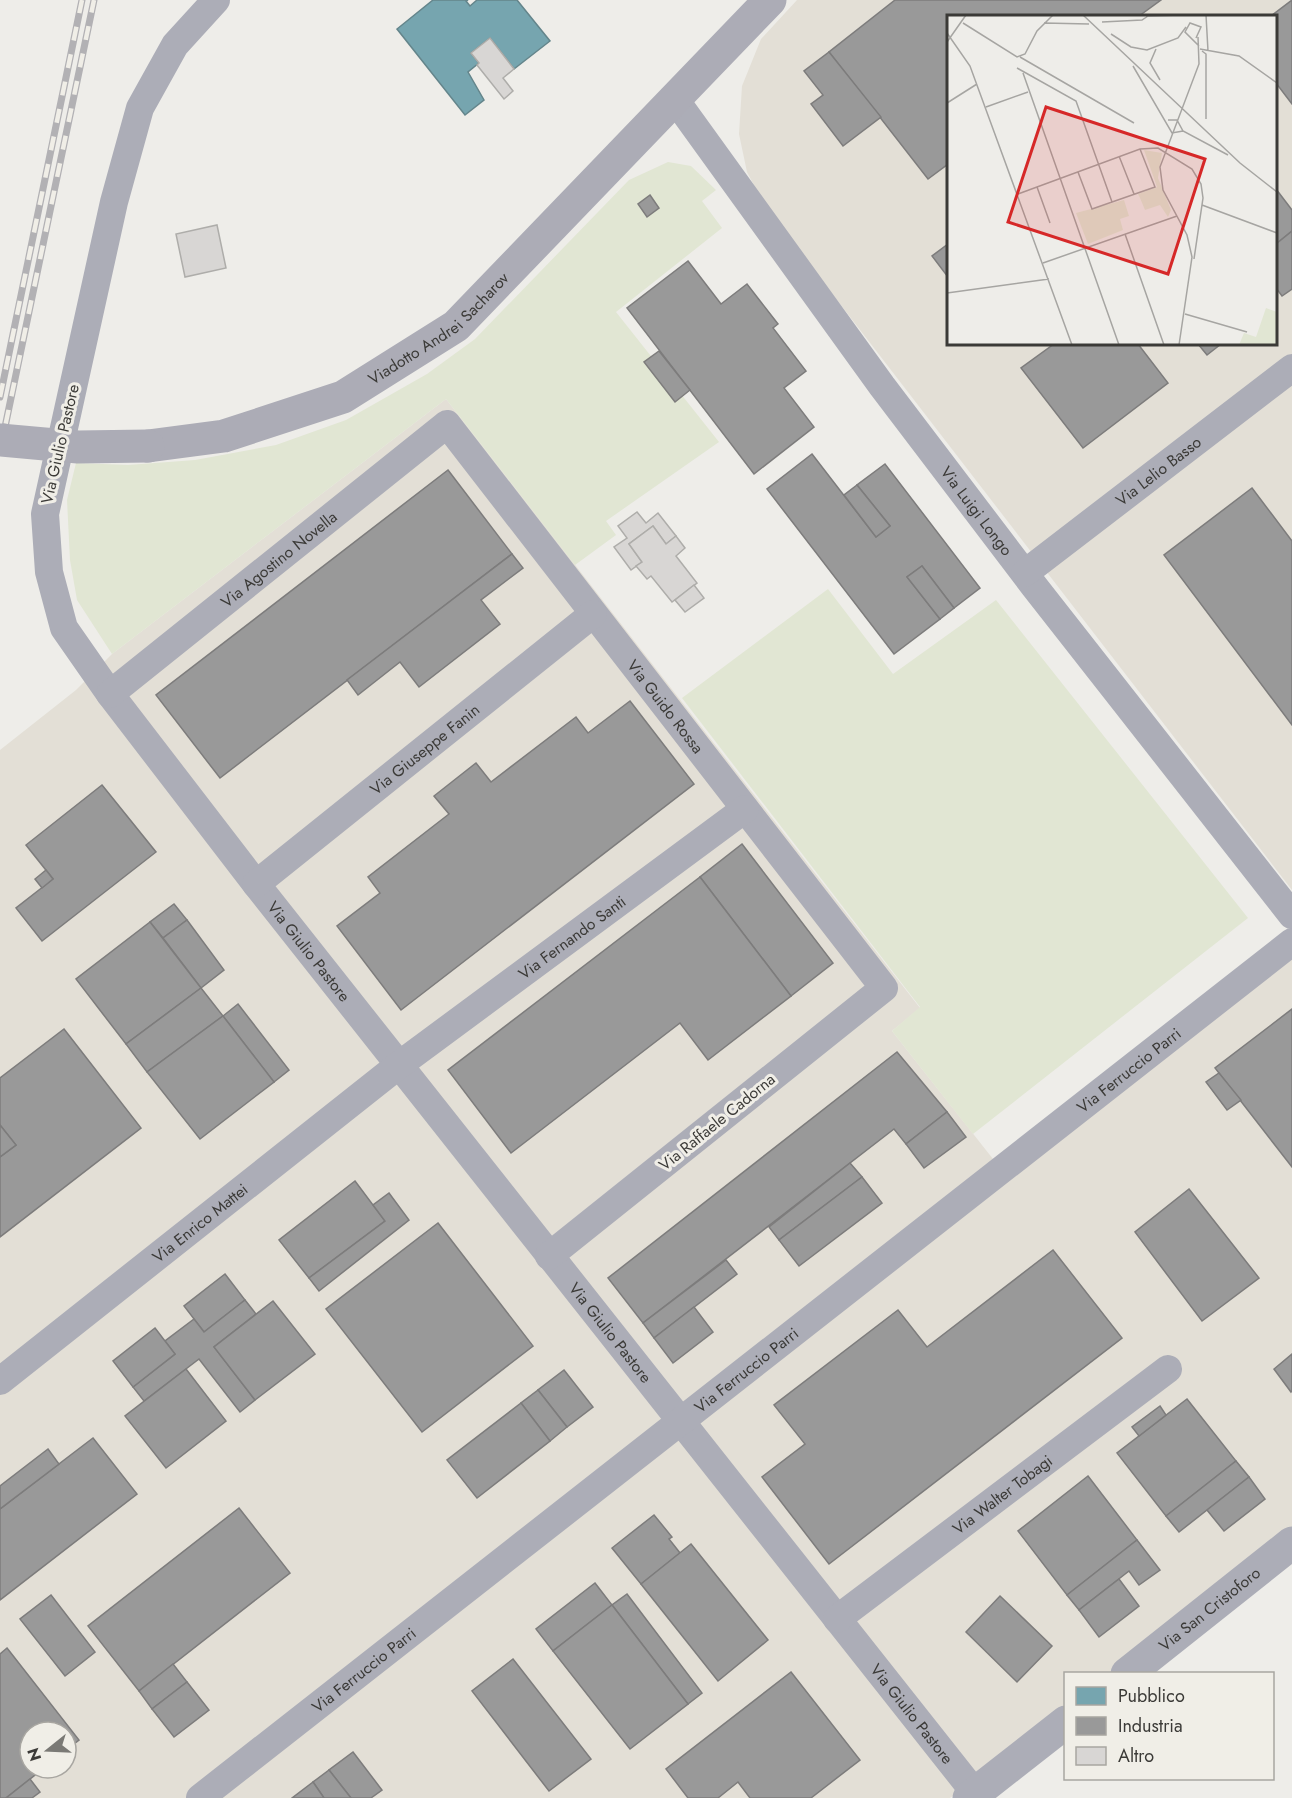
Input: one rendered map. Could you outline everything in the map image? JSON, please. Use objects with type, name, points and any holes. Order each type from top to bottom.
[{"type":"main road","name":"Viadotto Andrei Sacharov","points":[[0,440],[78,447],[148,446],[224,436],[343,397],[456,326],[770,0]]},
{"type":"street","name":"Via Giulio Pastore","points":[[216,0],[175,45],[140,108],[114,202],[45,514],[49,572],[64,628],[111,694],[256,884],[837,1619],[972,1795]]},
{"type":"street","name":"Via Luigi Longo","points":[[674,98],[882,386],[1292,915]]},
{"type":"street","name":"Via Lelio Basso","points":[[1025,573],[1292,368]]},
{"type":"street","name":"Via Agostino Novella","points":[[111,694],[447,424]]},
{"type":"street","name":"Via Guido Rossa","points":[[447,424],[884,988]]},
{"type":"street","name":"Via Giuseppe Fanin","points":[[256,884],[593,614]]},
{"type":"street","name":"Via Fernando Santi","points":[[399,1065],[745,809]]},
{"type":"street","name":"Via Ferruccio Parri","points":[[200,1798],[1292,942]]},
{"type":"street","name":"Via Raffaele Cadorna","points":[[549,1256],[884,988]]},
{"type":"street","name":"Via Enrico Mattei","points":[[0,1381],[399,1065]]},
{"type":"street","name":"Via Walter Tobagi","points":[[837,1619],[1168,1369]]},
{"type":"street","name":"Via San Cristoforo","points":[[1130,1672],[1292,1543]]},
{"type":"street","points":[[972,1795],[1064,1723]]},
{"type":"shaded area","points":[[797,0],[1292,0],[1292,890],[766,208],[747,172],[739,134],[742,86],[761,39]]},
{"type":"shaded area","points":[[446,399],[920,1008],[892,1031],[1008,1178],[1292,958],[1292,1534],[1112,1672],[1064,1672],[1064,1710],[950,1798],[0,1798],[0,750],[76,690],[112,654]]},
{"type":"green space","points":[[668,162],[691,166],[716,190],[702,201],[722,228],[616,312],[719,442],[606,521],[616,535],[575,565],[446,399],[112,654],[77,600],[70,560],[67,500],[76,463],[128,465],[195,460],[276,445],[346,420],[427,374],[475,339],[629,180]]},
{"type":"green space","points":[[828,589],[893,674],[996,600],[1248,918],[973,1134],[892,1031],[920,1007],[682,698]]},
{"type":"building: Pubblico","points":[[433,0],[468,0],[466,1],[470,6],[477,0],[517,0],[550,41],[514,69],[490,38],[471,53],[479,63],[468,72],[484,100],[465,115],[397,29]]},
{"type":"building: Industria","points":[[895,0],[1161,0],[1140,15],[947,15],[947,165],[928,179],[829,52]]},
{"type":"building: Industria","points":[[1292,0],[1292,104],[1277,84],[1277,15],[1272,15]]},
{"type":"building: Industria","points":[[829,52],[881,117],[843,146],[811,104],[823,95],[804,71]]},
{"type":"building: Industria","points":[[1277,190],[1292,210],[1292,231],[1277,243]]},
{"type":"building: Industria","points":[[650,195],[659,208],[647,217],[638,204]]},
{"type":"building: Industria","points":[[1292,231],[1292,289],[1282,296],[1277,289],[1277,243]]},
{"type":"building: Industria","points":[[947,245],[947,276],[932,256]]},
{"type":"building: Industria","points":[[688,261],[721,304],[747,284],[778,324],[773,328],[806,371],[784,388],[814,427],[754,474],[627,308]]},
{"type":"building: Industria","points":[[1053,345],[1139,345],[1168,383],[1083,448],[1021,368]]},
{"type":"building: Industria","points":[[1199,345],[1220,345],[1207,355]]},
{"type":"building: Industria","points":[[659,351],[690,390],[675,402],[644,362]]},
{"type":"building: Industria","points":[[812,454],[876,537],[890,526],[857,485],[885,464],[980,588],[954,608],[922,566],[907,577],[940,619],[894,654],[767,489]]},
{"type":"building: Industria","points":[[448,470],[512,554],[220,778],[156,695]]},
{"type":"building: Industria","points":[[857,485],[890,526],[876,537],[844,495]]},
{"type":"building: Industria","points":[[1252,488],[1292,541],[1292,725],[1164,555]]},
{"type":"building: Industria","points":[[512,554],[523,568],[481,600],[500,624],[419,687],[400,662],[358,695],[347,680]]},
{"type":"building: Industria","points":[[922,566],[954,608],[940,619],[907,577]]},
{"type":"building: Industria","points":[[630,701],[694,784],[401,1010],[337,926],[380,893],[368,877],[449,814],[434,796],[476,763],[491,782],[576,717],[588,733]]},
{"type":"building: Industria","points":[[102,785],[156,852],[42,941],[16,908],[53,879],[26,845]]},
{"type":"building: Industria","points":[[742,844],[833,963],[791,996],[700,877]]},
{"type":"building: Industria","points":[[46,870],[53,879],[42,888],[35,879]]},
{"type":"building: Industria","points":[[700,877],[791,996],[708,1060],[680,1023],[511,1153],[448,1070]]},
{"type":"building: Industria","points":[[174,904],[187,920],[163,938],[150,922]]},
{"type":"building: Industria","points":[[187,920],[224,970],[201,988],[163,938]]},
{"type":"building: Industria","points":[[150,922],[201,988],[126,1044],[76,979]]},
{"type":"building: Industria","points":[[201,988],[223,1016],[147,1072],[126,1044]]},
{"type":"building: Industria","points":[[238,1004],[289,1070],[274,1082],[223,1016]]},
{"type":"building: Industria","points":[[1292,1009],[1292,1167],[1215,1068]]},
{"type":"building: Industria","points":[[223,1016],[274,1082],[200,1139],[147,1072]]},
{"type":"building: Industria","points":[[64,1029],[141,1128],[0,1237],[0,1157],[16,1145],[0,1125],[0,1078]]},
{"type":"building: Industria","points":[[897,1052],[947,1112],[906,1144],[894,1129],[643,1323],[608,1278]]},
{"type":"building: Industria","points":[[1219,1073],[1241,1100],[1227,1110],[1206,1082]]},
{"type":"building: Industria","points":[[947,1112],[966,1137],[924,1168],[906,1144]]},
{"type":"building: Industria","points":[[0,1125],[16,1145],[0,1157]]},
{"type":"building: Industria","points":[[850,1163],[862,1177],[779,1240],[769,1227]]},
{"type":"building: Industria","points":[[862,1177],[882,1203],[799,1266],[779,1240]]},
{"type":"building: Industria","points":[[355,1181],[385,1221],[309,1278],[279,1240]]},
{"type":"building: Industria","points":[[1189,1189],[1259,1278],[1202,1321],[1135,1232]]},
{"type":"building: Industria","points":[[389,1193],[409,1220],[319,1291],[309,1278],[385,1221],[373,1205]]},
{"type":"building: Industria","points":[[438,1223],[533,1346],[422,1432],[326,1309]]},
{"type":"building: Industria","points":[[1053,1250],[1122,1338],[829,1564],[762,1477],[805,1444],[774,1405],[898,1310],[927,1347]]},
{"type":"building: Industria","points":[[726,1260],[737,1274],[654,1338],[643,1323]]},
{"type":"building: Industria","points":[[225,1274],[245,1300],[204,1332],[184,1306]]},
{"type":"building: Industria","points":[[245,1300],[256,1314],[214,1347],[255,1400],[240,1412],[199,1359],[144,1401],[133,1387],[175,1354],[165,1341],[194,1319],[204,1332]]},
{"type":"building: Industria","points":[[273,1301],[315,1354],[255,1400],[214,1347]]},
{"type":"building: Industria","points":[[694,1307],[713,1332],[673,1363],[654,1338]]},
{"type":"building: Industria","points":[[155,1328],[175,1354],[133,1387],[113,1361]]},
{"type":"building: Industria","points":[[1292,1354],[1292,1391],[1291,1392],[1274,1369]]},
{"type":"building: Industria","points":[[186,1369],[226,1421],[166,1468],[125,1416]]},
{"type":"building: Industria","points":[[564,1370],[593,1407],[567,1427],[538,1390]]},
{"type":"building: Industria","points":[[538,1390],[567,1427],[550,1441],[521,1403]]},
{"type":"building: Industria","points":[[1187,1399],[1236,1461],[1166,1516],[1117,1453]]},
{"type":"building: Industria","points":[[521,1403],[550,1441],[477,1498],[447,1460]]},
{"type":"building: Industria","points":[[1160,1406],[1166,1415],[1139,1436],[1132,1427]]},
{"type":"building: Industria","points":[[93,1438],[137,1494],[0,1600],[0,1509]]},
{"type":"building: Industria","points":[[48,1449],[59,1464],[0,1509],[0,1486]]},
{"type":"building: Industria","points":[[1236,1461],[1249,1477],[1179,1532],[1166,1516]]},
{"type":"building: Industria","points":[[1088,1476],[1137,1540],[1067,1595],[1018,1531]]},
{"type":"building: Industria","points":[[1249,1477],[1265,1499],[1224,1531],[1207,1510]]},
{"type":"building: Industria","points":[[239,1508],[290,1573],[139,1691],[88,1626]]},
{"type":"building: Industria","points":[[654,1515],[672,1537],[669,1539],[680,1553],[641,1584],[612,1548]]},
{"type":"building: Industria","points":[[1137,1540],[1160,1570],[1139,1585],[1129,1571],[1079,1610],[1067,1595]]},
{"type":"building: Industria","points":[[691,1544],[768,1640],[718,1681],[641,1584]]},
{"type":"building: Industria","points":[[1119,1579],[1139,1606],[1099,1637],[1079,1610]]},
{"type":"building: Industria","points":[[595,1583],[612,1605],[553,1651],[536,1629]]},
{"type":"building: Industria","points":[[627,1594],[702,1693],[688,1704],[612,1605]]},
{"type":"building: Industria","points":[[51,1595],[95,1652],[65,1676],[20,1619]]},
{"type":"building: Industria","points":[[1000,1596],[1052,1646],[1017,1682],[966,1632]]},
{"type":"building: Industria","points":[[612,1605],[688,1704],[630,1749],[553,1651]]},
{"type":"building: Industria","points":[[7,1648],[63,1720],[18,1720],[18,1780],[29,1780],[6,1798],[0,1798],[0,1654]]},
{"type":"building: Industria","points":[[513,1659],[591,1759],[549,1791],[472,1691]]},
{"type":"building: Industria","points":[[173,1664],[187,1682],[152,1709],[139,1691]]},
{"type":"building: Industria","points":[[791,1672],[860,1760],[811,1798],[750,1798],[738,1782],[718,1798],[688,1798],[666,1769]]},
{"type":"building: Industria","points":[[187,1682],[209,1710],[174,1737],[152,1709]]},
{"type":"building: Industria","points":[[353,1752],[382,1790],[371,1798],[351,1798],[329,1770]]},
{"type":"building: Industria","points":[[329,1770],[351,1798],[324,1798],[313,1782]]},
{"type":"building: Industria","points":[[29,1780],[40,1792],[32,1798],[6,1798]]},
{"type":"building: Industria","points":[[313,1782],[324,1798],[292,1798]]},
{"type":"building: Altro","points":[[490,38],[514,69],[503,78],[513,91],[504,99],[477,65],[479,63],[471,53]]},
{"type":"building: Altro","points":[[217,225],[226,268],[185,277],[176,234]]},
{"type":"building: Altro","points":[[637,512],[646,523],[658,513],[676,536],[666,544],[653,526],[629,544],[642,562],[631,570],[614,547],[627,538],[618,526]]},
{"type":"building: Altro","points":[[653,526],[666,544],[676,536],[685,548],[676,556],[697,583],[672,602],[651,576],[647,579],[636,566],[642,562],[629,544]]},
{"type":"building: Altro","points":[[694,585],[704,598],[685,612],[675,600]]},
{"type":"railway","points":[[0,397],[82,0]]},
{"type":"railway","points":[[0,451],[94,0]]}]
